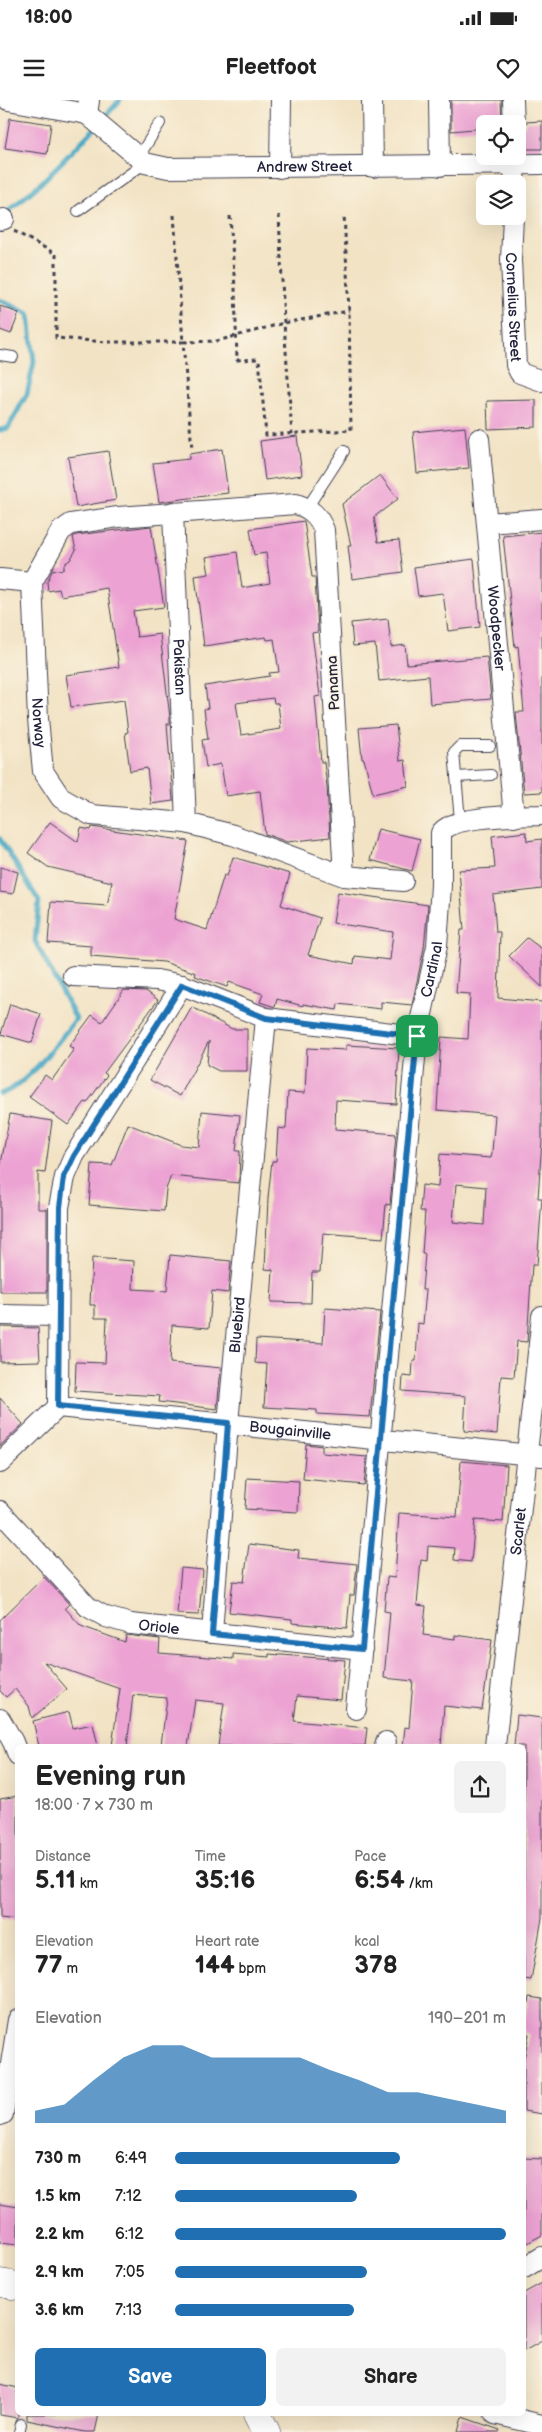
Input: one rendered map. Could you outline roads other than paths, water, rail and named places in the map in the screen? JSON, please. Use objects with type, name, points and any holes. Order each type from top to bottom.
[{"type":"main road","points":[[0,2283],[15,2286]]},
{"type":"street","points":[[8,100],[92,114]]},
{"type":"street","points":[[280,168],[281,100]]},
{"type":"street","points":[[372,100],[373,167]]},
{"type":"street","points":[[439,100],[440,166]]},
{"type":"street","points":[[513,100],[514,115]]},
{"type":"street","name":"Andrew Street","points":[[92,114],[142,161],[168,168],[440,166],[515,168],[542,164]]},
{"type":"street","name":"Cornelius Street","points":[[513,225],[511,260],[516,365],[520,373],[542,382]]},
{"type":"street","name":"Woodpecker","points":[[479,439],[514,817]]},
{"type":"street","points":[[0,579],[32,582],[61,532],[71,524],[173,512],[301,506]]},
{"type":"street","name":"Panama","points":[[301,506],[318,516],[324,530],[344,876]]},
{"type":"street","name":"Pakistan","points":[[173,512],[186,823]]},
{"type":"street","points":[[487,524],[542,519]]},
{"type":"street","name":"Norway","points":[[32,582],[38,719],[43,771],[51,786],[61,798],[91,815],[186,823],[233,835],[344,876],[403,881]]},
{"type":"street","points":[[452,824],[542,815]]},
{"type":"street","name":"Cardinal","points":[[356,1709],[417,1036],[437,946],[441,884],[441,833],[452,824]]},
{"type":"street","points":[[73,976],[157,980],[182,985],[266,1018],[417,1036]]},
{"type":"street","points":[[0,1463],[58,1406],[60,1207],[64,1177],[74,1156],[182,985]]},
{"type":"street","name":"Bluebird","points":[[212,1634],[228,1423],[266,1018]]},
{"type":"street","points":[[0,1315],[58,1316]]},
{"type":"street","name":"Scarlet","points":[[494,1744],[534,1455],[542,1316]]},
{"type":"street","name":"Bougainville","points":[[58,1406],[534,1455]]},
{"type":"street","name":"Oriole","points":[[0,1511],[88,1608],[106,1617],[131,1624],[362,1649]]},
{"type":"street","points":[[0,1720],[15,1747]]},
{"type":"street","points":[[0,2115],[3,2114],[15,2039]]},
{"type":"street","points":[[526,2267],[542,2257]]},
{"type":"street","points":[[504,2416],[542,2425]]},
{"type":"lane","points":[[78,210],[142,161],[160,123]]},
{"type":"lane","points":[[0,355],[13,357]]},
{"type":"lane","points":[[301,506],[344,451]]},
{"type":"lane","points":[[452,824],[456,777],[454,752],[456,748],[490,746]]},
{"type":"lane","points":[[456,777],[491,775]]},
{"type":"waterway","points":[[102,120],[120,100]]},
{"type":"waterway","points":[[5,214],[40,184],[96,127]]},
{"type":"waterway","points":[[0,300],[29,314],[34,362],[27,394],[8,428],[0,430]]},
{"type":"waterway","points":[[0,839],[39,901],[35,941],[76,1019],[32,1073],[11,1089],[0,1094]]}]
